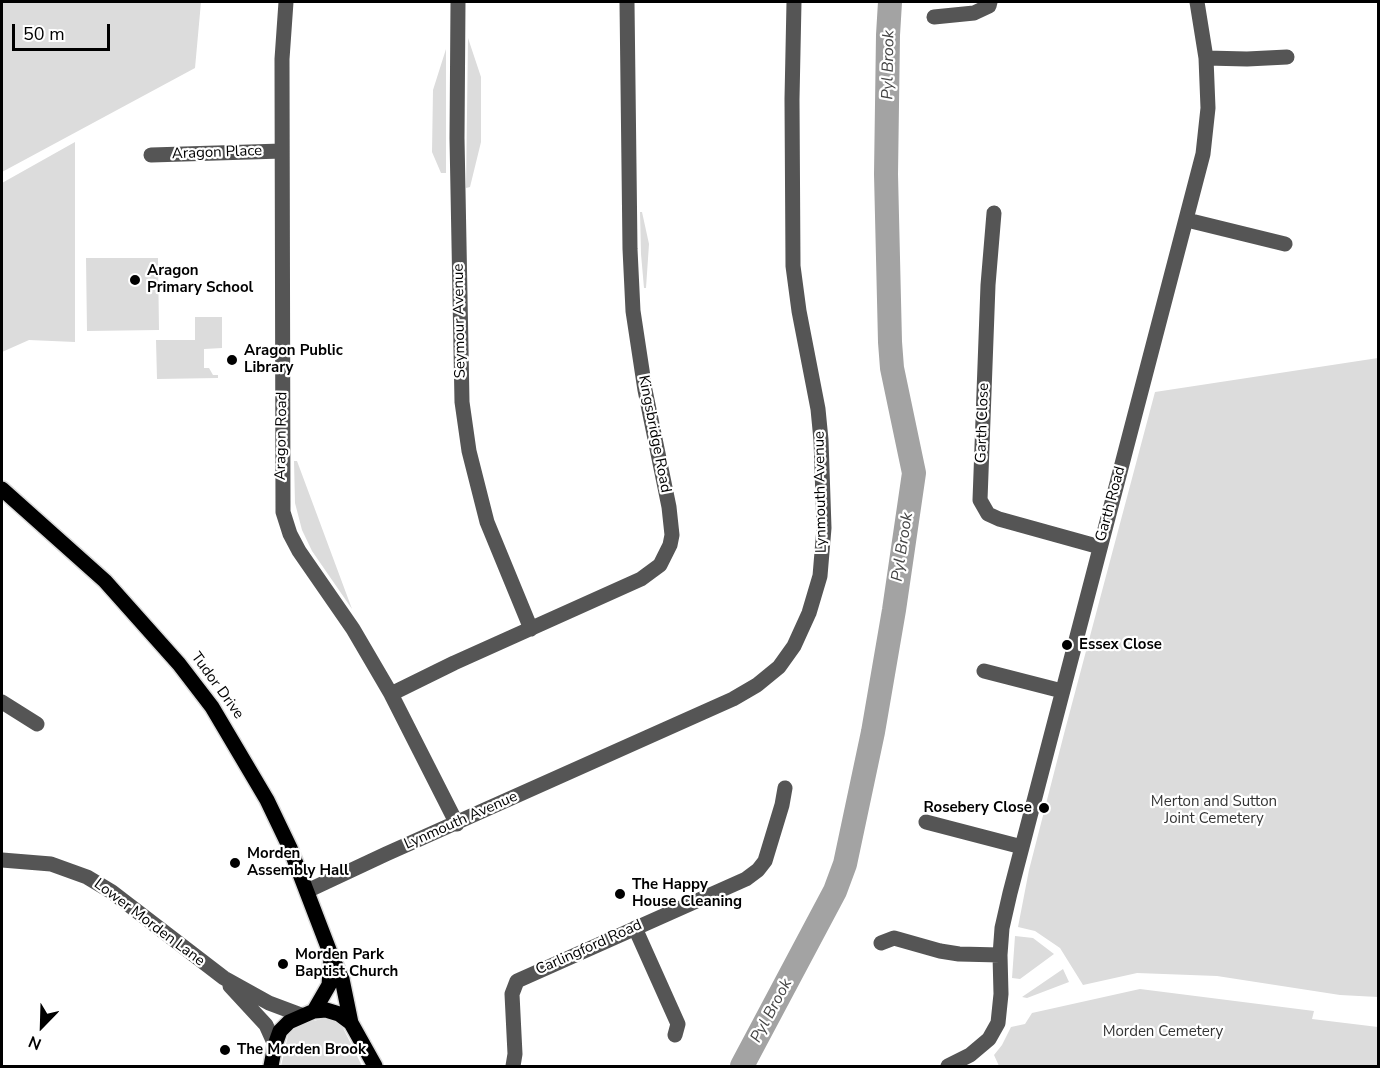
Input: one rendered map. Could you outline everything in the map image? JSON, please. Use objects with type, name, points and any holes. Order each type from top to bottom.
[{"type":"main road","name":"Tudor Drive","points":[[2,489],[105,581],[144,623],[195,683],[231,738],[267,800],[290,848],[342,979],[351,1023],[375,1066]]},
{"type":"main road","name":"Tudor Drive","points":[[275,1045],[280,1030],[289,1022],[307,1013],[330,985],[331,955]]},
{"type":"main road","points":[[307,1013],[326,1010],[339,1014],[351,1023]]},
{"type":"main road","points":[[271,1066],[275,1045]]},
{"type":"street","name":"Aragon Road","points":[[286,2],[283,33],[282,151],[283,512],[290,534],[299,551],[353,629],[391,694],[457,824]]},
{"type":"street","name":"Seymour Avenue","points":[[458,2],[457,138],[462,402],[468,451],[487,522],[531,629]]},
{"type":"street","name":"Kingsbridge Road","points":[[391,694],[641,579],[660,565],[670,545],[672,535],[669,507],[645,390],[633,311],[627,2]]},
{"type":"street","name":"Lynmouth Avenue","points":[[307,891],[733,699],[757,685],[779,667],[794,646],[820,576],[824,528],[818,409],[799,311],[793,266],[794,2]]},
{"type":"street","points":[[934,17],[974,14],[989,6],[990,2]]},
{"type":"street","name":"Garth Road","points":[[948,1066],[970,1055],[989,1039],[998,1023],[1002,928],[1203,154],[1208,108],[1206,58],[1197,2]]},
{"type":"street","points":[[1206,58],[1287,57]]},
{"type":"street","name":"Aragon Place","points":[[151,155],[282,151]]},
{"type":"street","name":"Garth Close","points":[[994,213],[988,285],[980,500],[988,514],[999,519],[1100,547]]},
{"type":"street","points":[[1187,220],[1285,244]]},
{"type":"street","points":[[984,671],[1062,691]]},
{"type":"street","points":[[2,702],[37,724]]},
{"type":"street","name":"Carlingford Road","points":[[513,1066],[515,1054],[512,994],[517,981],[746,879],[765,861],[785,788]]},
{"type":"street","points":[[926,822],[1022,847]]},
{"type":"street","name":"Lower Morden Lane","points":[[2,860],[51,864],[87,877],[112,892],[224,978],[269,1003],[307,1013]]},
{"type":"street","points":[[635,928],[678,1024],[675,1035]]},
{"type":"street","points":[[881,943],[894,938],[949,952],[1000,955]]},
{"type":"street","name":"Lower Morden Lane","points":[[224,978],[266,1025],[275,1045]]},
{"type":"green space","points":[[2,2],[201,2],[195,68],[2,172]]},
{"type":"green space","points":[[468,38],[481,77],[481,142],[470,187],[466,188]]},
{"type":"green space","points":[[446,49],[446,173],[441,173],[432,152],[433,90]]},
{"type":"green space","points":[[75,142],[75,342],[29,340],[2,352],[2,183]]},
{"type":"green space","points":[[640,212],[642,212],[649,244],[646,288],[644,288],[641,254]]},
{"type":"green space","points":[[86,258],[158,258],[159,330],[87,331]]},
{"type":"green space","points":[[195,317],[222,317],[222,348],[204,349],[204,368],[209,368],[213,375],[218,375],[218,378],[157,379],[156,340],[195,340]]},
{"type":"green space","name":"Merton and Sutton Joint Cemetery","points":[[1378,358],[1378,997],[1340,995],[1217,976],[1137,973],[1083,985],[1060,948],[1035,931],[1018,927],[1029,870],[1155,392]]},
{"type":"green space","points":[[294,461],[297,461],[352,609],[312,551],[302,530],[295,503]]},
{"type":"green space","points":[[1015,936],[1033,938],[1054,954],[1020,979],[1012,978]]},
{"type":"green space","points":[[1063,969],[1069,982],[1027,998],[1022,997]]},
{"type":"green space","name":"Morden Cemetery","points":[[1140,989],[1314,1011],[1312,1019],[1378,1027],[1378,1066],[999,1066],[994,1055],[1011,1027],[1025,1024],[1032,1013]]},
{"type":"green space","points":[[326,1018],[342,1026],[362,1066],[281,1066],[289,1031],[296,1025]]},
{"type":"waterway","name":"Pyl Brook","points":[[742,1066],[835,891],[845,864],[873,732],[914,473],[892,368],[890,342],[886,174],[890,2]]},
{"type":"place","name":"Aragon Primary School","points":[[135,280]]},
{"type":"place","name":"Aragon Public Library","points":[[232,360]]},
{"type":"place","name":"Essex Close","points":[[1067,645]]},
{"type":"place","name":"Rosebery Close","points":[[1044,808]]},
{"type":"place","name":"Morden Assembly Hall","points":[[235,863]]},
{"type":"place","name":"The Happy House Cleaning","points":[[620,894]]},
{"type":"place","name":"Morden Park Baptist Church","points":[[283,964]]},
{"type":"place","name":"The Morden Brook","points":[[225,1050]]}]
